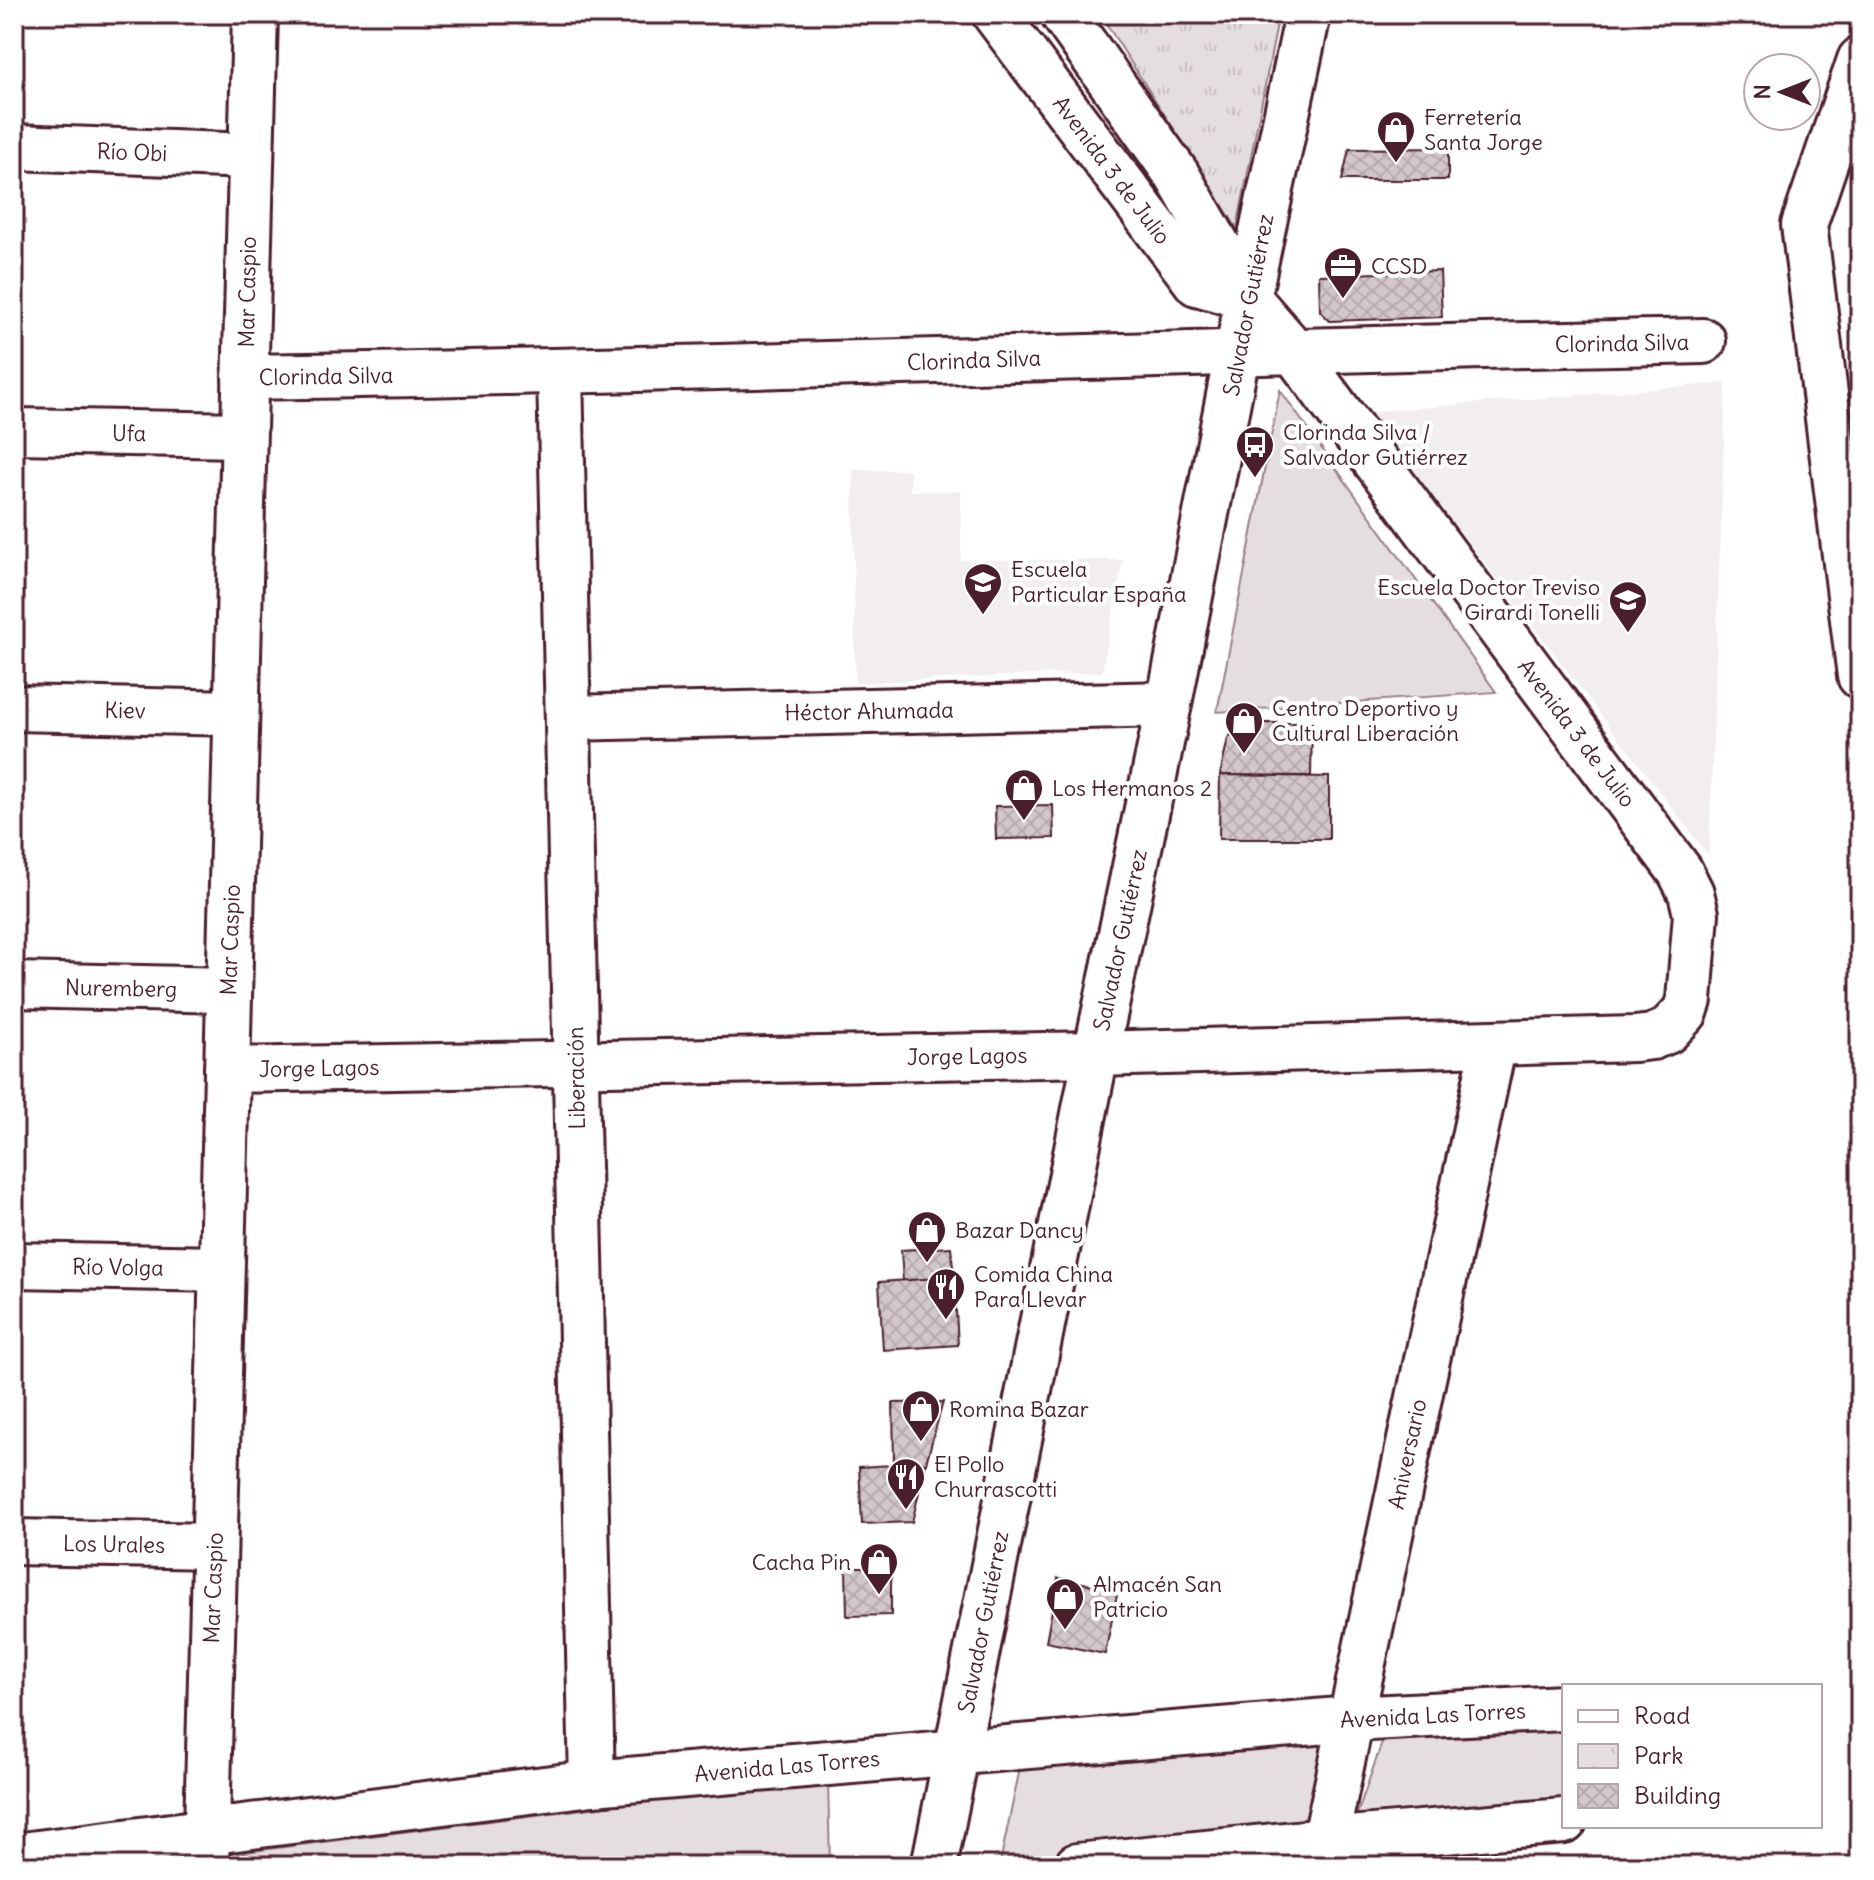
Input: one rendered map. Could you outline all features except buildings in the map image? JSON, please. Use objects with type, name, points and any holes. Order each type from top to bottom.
[{"type":"street","name":"Mar Caspio","points":[[206,1849],[255,14]]},
{"type":"street","name":"Avenida 3 de Julio","points":[[995,14],[1197,283],[1248,298]]},
{"type":"street","name":"Avenida 3 de Julio","points":[[1063,14],[1177,175],[1248,298],[1293,350],[1680,871],[1691,893],[1696,914],[1689,1000]]},
{"type":"street","name":"Salvador Gutiérrez","points":[[934,1866],[1248,298],[1308,14]]},
{"type":"street","points":[[1860,60],[1804,225],[1860,676]]},
{"type":"street","name":"Río Obi","points":[[14,147],[251,156]]},
{"type":"street","name":"Clorinda Silva","points":[[245,377],[560,373],[1239,351],[1703,341]]},
{"type":"street","name":"Liberación","points":[[560,373],[592,1783]]},
{"type":"street","name":"Ufa","points":[[14,431],[243,435]]},
{"type":"street","name":"Héctor Ahumada","points":[[568,718],[1169,704]]},
{"type":"street","name":"Kiev","points":[[14,708],[236,713]]},
{"type":"street","name":"Nuremberg","points":[[14,985],[228,990]]},
{"type":"street","name":"Jorge Lagos","points":[[227,1070],[1096,1054],[1652,1037],[1667,1031],[1677,1022],[1689,1000]]},
{"type":"street","name":"Aniversario","points":[[1323,1853],[1494,1043]]},
{"type":"street","name":"Río Volga","points":[[14,1265],[221,1269]]},
{"type":"street","name":"Los Urales","points":[[14,1542],[214,1546]]},
{"type":"street","name":"Avenida Las Torres","points":[[14,1856],[206,1849],[592,1783],[1351,1719],[1562,1708]]},
{"type":"street","points":[[1077,1866],[1323,1853],[1562,1821]]},
{"type":"shaded area","name":"Escuela Doctor Treviso Girardi Tonelli","points":[[1726,383],[1709,856],[1369,412]]},
{"type":"shaded area","name":"Escuela Particular España","points":[[853,470],[910,470],[910,491],[961,491],[961,560],[1123,560],[1102,672],[855,683]]},
{"type":"green space","points":[[1100,14],[1279,14],[1237,228]]},
{"type":"green space","points":[[1280,390],[1496,692],[1217,712]]},
{"type":"green space","points":[[1562,1723],[1562,1806],[1355,1820],[1385,1734]]},
{"type":"green space","points":[[1334,1727],[1316,1834],[1000,1863],[1023,1754]]},
{"type":"green space","points":[[828,1778],[830,1866],[238,1866],[237,1853]]},
{"type":"place","name":"Ferretería Santa Jorge","points":[[1396,164]]},
{"type":"place","name":"CCSD","points":[[1343,300]]},
{"type":"place","name":"Clorinda Silva / Salvador Gutiérrez","points":[[1255,479]]},
{"type":"place","name":"Escuela Particular España","points":[[983,616]]},
{"type":"place","name":"Escuela Doctor Treviso Girardi Tonelli","points":[[1628,634]]},
{"type":"place","name":"Centro Deportivo y Cultural Liberación","points":[[1244,755]]},
{"type":"place","name":"Los Hermanos 2","points":[[1024,822]]},
{"type":"place","name":"Bazar Dancy","points":[[927,1264]]},
{"type":"place","name":"Comida China Para Llevar","points":[[946,1321]]},
{"type":"place","name":"Romina Bazar","points":[[921,1443]]},
{"type":"place","name":"El Pollo Churrascotti","points":[[906,1511]]},
{"type":"place","name":"Cacha Pin","points":[[879,1596]]},
{"type":"place","name":"Almacén San Patricio","points":[[1065,1631]]}]
